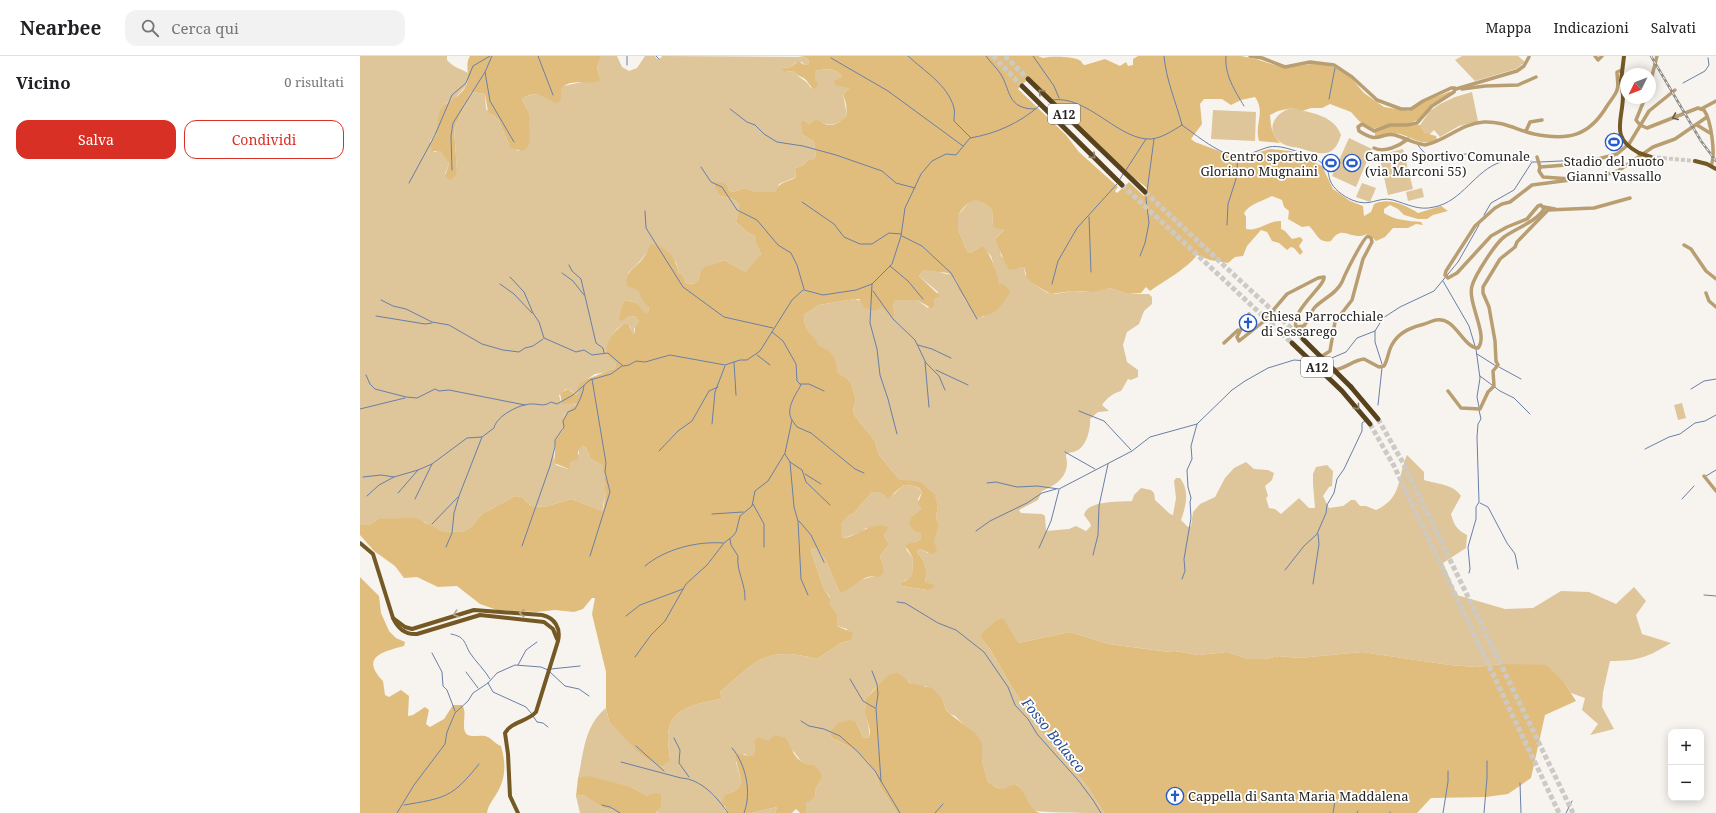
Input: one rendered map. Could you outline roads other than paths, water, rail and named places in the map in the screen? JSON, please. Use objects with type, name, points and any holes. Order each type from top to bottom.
[{"type":"highway","name":"A12","points":[[1028,79],[1145,192]]},
{"type":"highway","name":"A12","points":[[1022,86],[1122,184]]},
{"type":"highway","name":"A12","points":[[1303,339],[1351,387],[1378,419]]},
{"type":"highway","name":"A12","points":[[1292,343],[1342,391],[1370,424]]},
{"type":"main road","points":[[1622,68],[1624,56]]},
{"type":"main road","points":[[1622,104],[1619,132],[1625,143],[1641,154],[1651,157]]},
{"type":"main road","points":[[1695,161],[1716,169]]},
{"type":"main road","points":[[360,543],[373,554],[393,618],[402,631],[411,634],[475,616],[538,621],[547,624],[553,629],[557,636],[558,643]]},
{"type":"main road","points":[[393,618],[405,627],[412,629],[474,610],[542,615],[550,618],[557,625],[559,632],[558,643],[536,712],[527,720],[513,724],[505,733],[508,754],[510,796],[518,813]]},
{"type":"street","points":[[1250,56],[1262,58],[1285,67],[1310,62],[1334,65],[1352,77],[1377,100],[1401,109],[1411,109],[1450,88],[1456,90],[1485,86],[1518,85],[1536,77]]},
{"type":"street","points":[[1594,56],[1598,60],[1602,56]]},
{"type":"street","points":[[1654,68],[1657,56]]},
{"type":"street","points":[[1529,57],[1524,66],[1517,71],[1456,90],[1430,108],[1417,123],[1407,125],[1390,125],[1374,131],[1362,124],[1358,127],[1359,130],[1371,138],[1378,139],[1391,135],[1408,139],[1419,144],[1430,144],[1460,128],[1484,122],[1503,124],[1526,132],[1541,135],[1562,136],[1579,134],[1588,130],[1602,115],[1617,90],[1617,72],[1620,71]]},
{"type":"street","points":[[1574,180],[1568,177],[1543,177],[1539,171],[1539,162],[1579,164],[1618,154],[1629,144],[1649,111],[1676,90],[1673,86]]},
{"type":"street","points":[[1642,104],[1636,116],[1636,120],[1640,125],[1647,128],[1690,111],[1701,109],[1716,101]]},
{"type":"street","points":[[1701,109],[1706,113],[1715,157],[1711,166]]},
{"type":"street","points":[[1556,209],[1538,206],[1522,222],[1498,231],[1457,273],[1450,278],[1446,276],[1448,266],[1475,226],[1496,208],[1502,204],[1510,202],[1532,185],[1601,176],[1618,171],[1641,154],[1653,147],[1675,139],[1707,117]]},
{"type":"street","points":[[1526,132],[1530,122],[1542,120]]},
{"type":"street","points":[[1697,125],[1710,133]]},
{"type":"street","points":[[1374,148],[1379,150],[1393,147],[1408,139]]},
{"type":"street","points":[[1448,391],[1461,408],[1480,409],[1488,392],[1494,386],[1493,371],[1498,365],[1496,361],[1495,341],[1489,307],[1483,292],[1483,286],[1503,255],[1515,247],[1516,242],[1548,210],[1594,208],[1630,198]]},
{"type":"street","points":[[1250,314],[1237,338],[1240,341],[1263,322],[1286,294],[1318,278],[1324,278],[1324,284],[1307,299],[1297,319],[1296,327],[1304,326],[1315,307],[1337,289],[1364,238],[1369,236],[1372,242],[1363,259],[1352,300],[1335,322],[1330,351],[1319,359],[1320,364],[1333,369],[1344,368],[1364,359],[1379,367],[1384,366],[1391,346],[1398,336],[1410,328],[1435,320],[1447,323],[1476,348],[1481,342],[1471,298],[1474,280],[1501,240],[1543,211],[1544,207]]},
{"type":"street","points":[[1684,245],[1691,249],[1706,271],[1716,279]]},
{"type":"street","points":[[1706,293],[1709,301],[1716,306]]},
{"type":"street","points":[[1224,343],[1240,328],[1242,328]]},
{"type":"street","points":[[1704,476],[1716,491]]},
{"type":"waterway","points":[[409,183],[435,135],[452,95],[466,83],[473,66],[490,56]]},
{"type":"waterway","points":[[492,56],[485,72],[490,101],[514,142]]},
{"type":"waterway","points":[[538,56],[553,95]]},
{"type":"waterway","points":[[627,56],[627,65]]},
{"type":"waterway","points":[[656,56],[659,59]]},
{"type":"waterway","points":[[908,56],[935,79],[947,92],[954,108],[954,121],[971,138]]},
{"type":"waterway","points":[[986,56],[1000,73],[1014,102],[1019,106],[1035,109]]},
{"type":"waterway","points":[[1033,56],[1054,86],[1059,98]]},
{"type":"waterway","points":[[1164,56],[1169,82],[1182,125],[1208,144],[1230,155],[1245,155],[1269,147],[1276,147],[1288,149],[1309,156],[1320,161],[1328,171],[1331,183],[1339,192],[1352,200],[1364,203],[1387,199],[1418,208],[1434,207],[1453,199],[1492,166],[1505,161],[1531,161]]},
{"type":"waterway","points":[[1226,56],[1228,76],[1244,106]]},
{"type":"waterway","points":[[831,58],[888,91],[963,146]]},
{"type":"waterway","points":[[1683,83],[1705,71],[1709,65],[1708,58]]},
{"type":"waterway","points":[[1329,99],[1335,68]]},
{"type":"waterway","points":[[452,170],[451,136],[453,123],[485,72]]},
{"type":"waterway","points":[[1052,100],[1065,100],[1078,104],[1127,133],[1139,138],[1151,139],[1159,137],[1182,125]]},
{"type":"waterway","points":[[804,290],[823,295],[856,290],[872,284],[892,264],[901,236],[905,208],[921,174],[932,161],[946,154],[956,155],[970,138],[989,134],[1007,127],[1024,118],[1039,106]]},
{"type":"waterway","points":[[730,109],[747,122],[755,125],[764,134],[777,142],[803,146],[836,155],[882,171],[896,183],[915,188]]},
{"type":"waterway","points":[[1126,170],[1146,139]]},
{"type":"waterway","points":[[1140,256],[1145,243],[1149,223],[1146,199],[1154,139]]},
{"type":"waterway","points":[[1418,145],[1429,157],[1441,158],[1471,154],[1490,157],[1501,162]]},
{"type":"waterway","points":[[1227,225],[1228,204],[1236,179],[1238,156]]},
{"type":"waterway","points":[[1540,162],[1581,160]]},
{"type":"waterway","points":[[1484,215],[1491,203],[1514,190],[1532,162],[1537,162]]},
{"type":"waterway","points":[[701,167],[711,182],[722,187],[737,210],[757,220],[778,245],[791,253],[797,265],[804,289]]},
{"type":"waterway","points":[[1120,179],[1123,174]]},
{"type":"waterway","points":[[1052,284],[1058,261],[1077,228],[1117,184]]},
{"type":"waterway","points":[[802,202],[834,224],[844,237],[860,244],[872,244],[889,233],[901,234]]},
{"type":"waterway","points":[[645,211],[646,228],[683,287],[724,317],[773,328]]},
{"type":"waterway","points":[[1089,217],[1091,272]]},
{"type":"waterway","points":[[1327,360],[1346,352],[1357,338],[1375,331],[1383,318],[1400,307],[1434,291],[1458,262],[1479,225]]},
{"type":"waterway","points":[[902,236],[922,246],[951,273],[977,319]]},
{"type":"waterway","points":[[569,265],[572,271],[581,279],[596,343],[603,348],[604,353]]},
{"type":"waterway","points":[[890,266],[908,281],[923,299]]},
{"type":"waterway","points":[[562,273],[573,281],[584,295]]},
{"type":"waterway","points":[[510,277],[524,292],[533,313],[539,322],[544,338],[576,352],[584,350],[592,355],[608,353],[623,366],[629,365],[636,361],[645,362],[670,355],[725,365],[740,360],[747,360],[760,351],[792,300],[803,290]]},
{"type":"waterway","points":[[1443,281],[1469,326],[1475,346]]},
{"type":"waterway","points":[[500,284],[514,294],[532,313]]},
{"type":"waterway","points":[[872,284],[870,323],[877,349],[880,375],[897,434]]},
{"type":"waterway","points":[[873,291],[893,319],[915,340],[926,363],[939,376],[945,390]]},
{"type":"waterway","points":[[381,300],[393,306],[406,309],[432,322],[449,325],[482,344],[503,350],[519,352],[525,348],[533,346],[543,339]]},
{"type":"waterway","points":[[376,316],[425,324],[432,323]]},
{"type":"waterway","points":[[1375,331],[1375,342],[1382,364]]},
{"type":"waterway","points":[[635,657],[651,635],[665,621],[686,584],[707,565],[724,543],[736,532],[740,516],[752,506],[755,491],[768,481],[785,453],[792,420],[790,416],[790,406],[801,385],[797,381],[796,364],[783,341],[772,332]]},
{"type":"waterway","points":[[918,345],[932,349],[951,358]]},
{"type":"waterway","points":[[1476,349],[1480,378],[1477,397],[1479,407]]},
{"type":"waterway","points":[[1477,354],[1496,366]]},
{"type":"waterway","points":[[757,355],[770,365]]},
{"type":"waterway","points":[[1182,579],[1185,571],[1184,559],[1191,518],[1191,498],[1188,487],[1187,470],[1192,459],[1191,446],[1197,424],[1232,390],[1245,381],[1268,368],[1294,360],[1307,361]]},
{"type":"waterway","points":[[734,362],[736,395]]},
{"type":"waterway","points":[[925,362],[929,407]]},
{"type":"waterway","points":[[363,477],[381,475],[394,477],[418,470],[432,464],[467,438],[482,437],[494,428],[499,419],[510,411],[528,404],[544,405],[551,402],[557,404],[573,395],[590,380],[611,374],[622,366]]},
{"type":"waterway","points":[[712,424],[715,392],[725,366]]},
{"type":"waterway","points":[[1499,367],[1521,379]]},
{"type":"waterway","points":[[1378,405],[1382,368]]},
{"type":"waterway","points":[[936,370],[968,385]]},
{"type":"waterway","points":[[366,375],[370,384],[375,389],[406,397],[417,398],[435,389],[439,391],[449,390],[525,405]]},
{"type":"waterway","points":[[1480,376],[1500,391],[1514,398],[1530,414]]},
{"type":"waterway","points":[[590,556],[610,492],[605,472],[606,463],[592,379]]},
{"type":"waterway","points":[[1691,389],[1704,381],[1716,379]]},
{"type":"waterway","points":[[800,384],[809,384],[824,391]]},
{"type":"waterway","points":[[522,546],[550,466],[555,447],[555,440],[564,427],[563,421],[568,412],[575,409],[582,395],[584,386]]},
{"type":"waterway","points":[[659,451],[678,431],[692,421],[709,391],[718,387]]},
{"type":"waterway","points":[[360,409],[405,398]]},
{"type":"waterway","points":[[1469,573],[1468,547],[1476,519],[1476,507],[1479,502],[1477,437],[1478,424],[1481,419],[1479,410]]},
{"type":"waterway","points":[[1079,411],[1104,421],[1131,450]]},
{"type":"waterway","points":[[1645,449],[1669,437],[1680,434],[1695,423],[1705,421],[1716,415]]},
{"type":"waterway","points":[[792,420],[797,427],[811,433],[855,469],[864,473]]},
{"type":"waterway","points":[[1285,570],[1304,546],[1317,534],[1326,513],[1327,505],[1334,493],[1337,479],[1344,469],[1362,431],[1362,423],[1365,421]]},
{"type":"waterway","points":[[987,483],[996,482],[1017,487],[1037,486],[1059,489],[1132,451],[1150,437],[1197,424]]},
{"type":"waterway","points":[[446,547],[452,533],[454,513],[459,496],[482,437]]},
{"type":"waterway","points":[[1065,452],[1095,469]]},
{"type":"waterway","points":[[785,454],[790,462],[794,507],[798,521],[801,579],[808,595]]},
{"type":"waterway","points":[[790,462],[802,470],[806,482],[830,505]]},
{"type":"waterway","points":[[415,499],[432,464]]},
{"type":"waterway","points":[[1093,555],[1098,535],[1099,506],[1108,464]]},
{"type":"waterway","points":[[398,493],[418,470]]},
{"type":"waterway","points":[[1706,476],[1716,470]]},
{"type":"waterway","points":[[805,474],[821,484]]},
{"type":"waterway","points":[[367,496],[379,485],[394,477]]},
{"type":"waterway","points":[[1682,499],[1694,486]]},
{"type":"waterway","points":[[976,531],[990,521],[1027,503],[1042,493],[1056,489]]},
{"type":"waterway","points":[[1039,548],[1051,521],[1059,490]]},
{"type":"waterway","points":[[432,524],[458,497]]},
{"type":"waterway","points":[[1480,503],[1488,507],[1507,543],[1515,554],[1518,569]]},
{"type":"waterway","points":[[753,504],[764,524],[764,547]]},
{"type":"waterway","points":[[712,514],[743,512]]},
{"type":"waterway","points":[[799,521],[811,535],[824,562]]},
{"type":"waterway","points":[[1313,584],[1319,544],[1318,534]]},
{"type":"waterway","points":[[730,539],[731,545],[738,556],[738,567],[744,588],[745,600]]},
{"type":"waterway","points":[[645,566],[662,555],[682,547],[703,543],[723,543]]},
{"type":"waterway","points":[[626,616],[640,605],[683,589]]},
{"type":"waterway","points":[[1704,595],[1716,596]]},
{"type":"waterway","name":"Fosso Bolasco","points":[[897,602],[905,603],[938,623],[956,630],[984,652],[1008,687],[1015,705],[1028,719],[1037,734],[1078,780],[1101,813]]},
{"type":"waterway","points":[[451,634],[462,639],[470,653],[490,679]]},
{"type":"waterway","points":[[518,665],[526,650],[537,642]]},
{"type":"waterway","points":[[432,653],[442,672],[443,686],[447,690],[455,711]]},
{"type":"waterway","points":[[397,813],[414,785],[445,744],[447,732],[455,713],[468,701],[473,693],[488,683],[497,673],[515,665],[541,667],[548,670]]},
{"type":"waterway","points":[[551,669],[580,666]]},
{"type":"waterway","points":[[872,671],[877,684],[878,694],[876,708],[881,781]]},
{"type":"waterway","points":[[466,672],[478,688]]},
{"type":"waterway","points":[[550,672],[565,686],[579,689],[589,696]]},
{"type":"waterway","points":[[850,679],[863,701],[875,708]]},
{"type":"waterway","points":[[488,683],[493,692],[526,707],[531,713]]},
{"type":"waterway","points":[[533,716],[537,722],[543,723],[548,727]]},
{"type":"waterway","points":[[801,721],[809,726],[824,729],[840,736],[858,752],[875,771],[900,813]]},
{"type":"waterway","points":[[674,738],[680,750],[679,763],[689,777]]},
{"type":"waterway","points":[[636,746],[664,771]]},
{"type":"waterway","points":[[732,748],[741,762],[746,779],[747,797],[744,813]]},
{"type":"waterway","points":[[1484,813],[1487,761]]},
{"type":"waterway","points":[[621,762],[688,779],[702,785],[714,795],[728,813]]},
{"type":"waterway","points":[[404,805],[447,795],[462,784],[479,764]]},
{"type":"waterway","points":[[1443,813],[1448,782],[1448,771]]},
{"type":"waterway","points":[[1520,783],[1521,813]]},
{"type":"waterway","points":[[1333,813],[1335,801]]},
{"type":"waterway","points":[[1566,813],[1572,801]]},
{"type":"waterway","points":[[935,813],[943,804]]},
{"type":"waterway","points":[[602,805],[610,807],[620,813]]},
{"type":"tunnel","points":[[993,56],[1022,86]]},
{"type":"tunnel","points":[[1005,56],[1028,79]]},
{"type":"tunnel","points":[[1651,157],[1695,161]]},
{"type":"tunnel","points":[[1122,185],[1292,343]]},
{"type":"tunnel","points":[[1145,192],[1303,339]]},
{"type":"tunnel","points":[[1378,419],[1402,461],[1573,813]]},
{"type":"tunnel","points":[[1370,424],[1394,466],[1559,813]]},
{"type":"railway","points":[[1651,56],[1701,141],[1716,161]]},
{"type":"place","name":"Stadio del nuoto Gianni Vassallo","points":[[1614,142]]},
{"type":"place","name":"Centro sportivo Gloriano Mugnaini","points":[[1331,163]]},
{"type":"place","name":"Campo Sportivo Comunale (via Marconi 55)","points":[[1352,163]]},
{"type":"place","name":"Chiesa Parrocchiale di Sessarego","points":[[1248,323]]},
{"type":"place","name":"Cappella di Santa Maria Maddalena","points":[[1175,796]]}]
